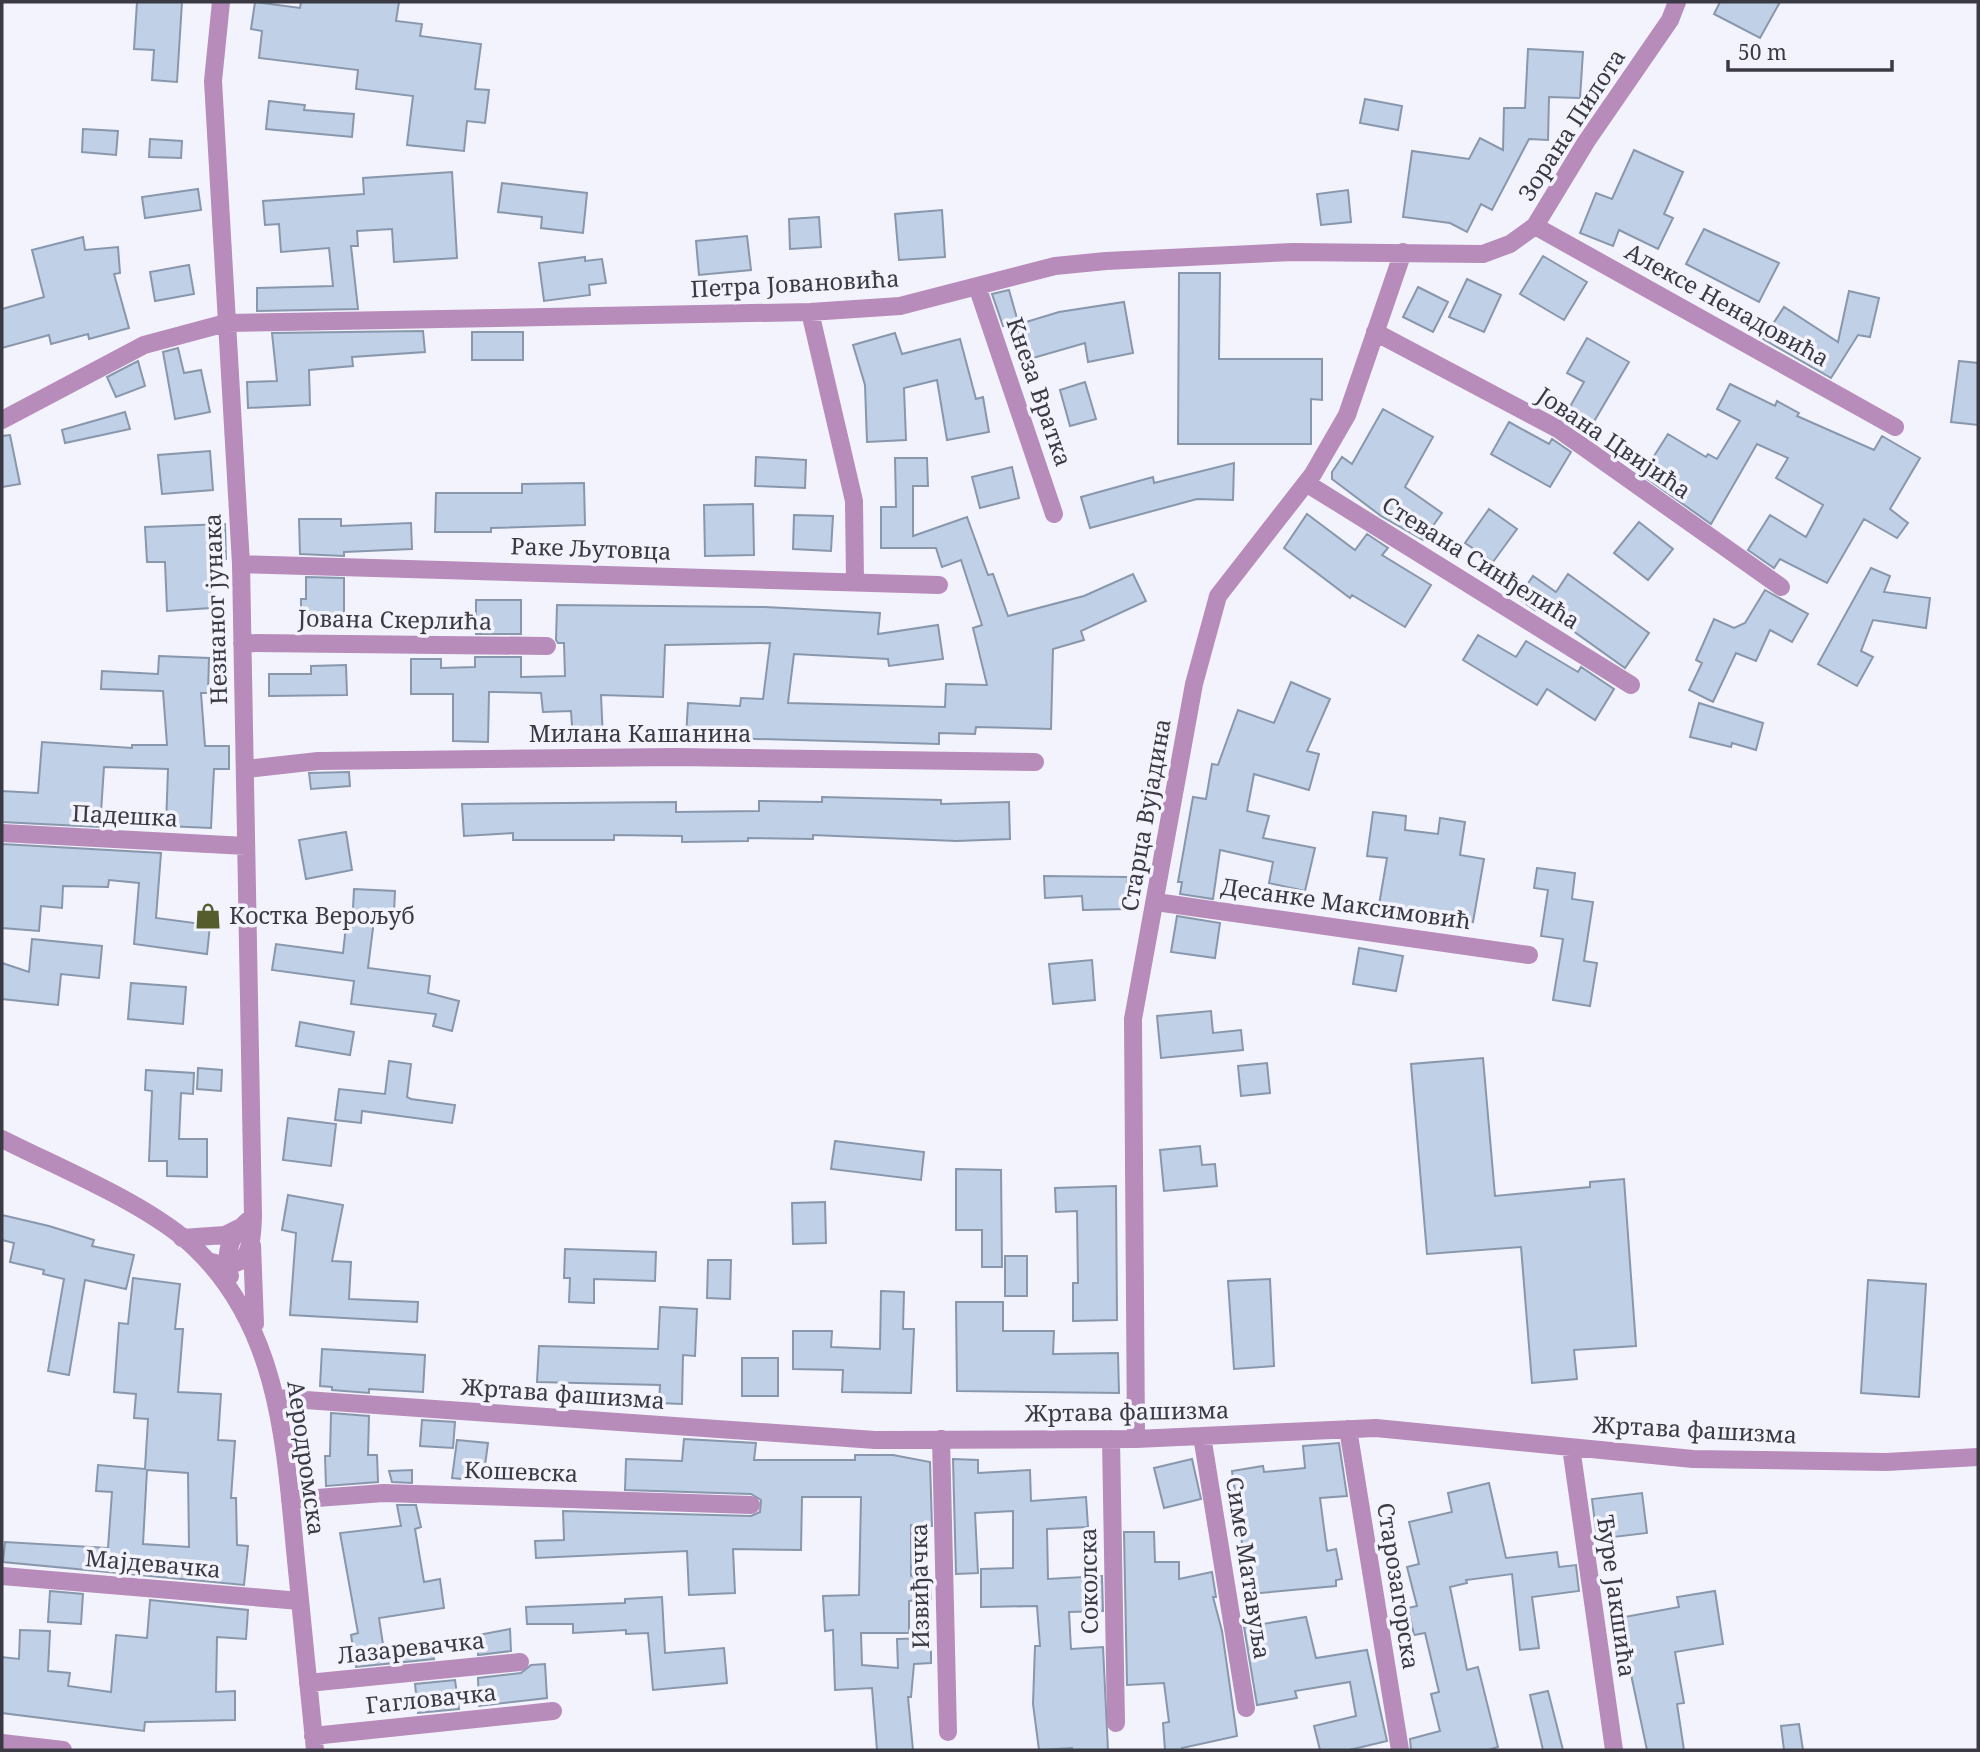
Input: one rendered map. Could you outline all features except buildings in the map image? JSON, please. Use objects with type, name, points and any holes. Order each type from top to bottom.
[{"type":"street","name":"Незнаног јунака","points":[[221,2],[213,81],[241,564],[246,769],[246,1222],[252,1245],[254,1316],[258,1341]]},
{"type":"street","name":"Зорана Пилота","points":[[1403,252],[1483,254],[1510,244],[1535,226],[1587,142],[1670,20],[1677,2]]},
{"type":"street","name":"Алексе Ненадовића","points":[[1535,226],[1895,427]]},
{"type":"street","name":"Петра Јовановића","points":[[2,420],[144,345],[226,323],[810,312],[900,306],[1055,266],[1293,252],[1403,252]]},
{"type":"street","name":"Старца Вујадина","points":[[1136,1439],[1133,1019],[1194,684],[1218,596],[1306,483],[1347,415],[1403,252]]},
{"type":"street","name":"Кнеза Вратка","points":[[977,286],[1054,514]]},
{"type":"street","points":[[810,312],[853,501],[855,580]]},
{"type":"street","name":"Јована Цвијића","points":[[1375,332],[1558,429],[1781,587]]},
{"type":"street","name":"Стевана Синђелића","points":[[1306,483],[1631,685]]},
{"type":"street","name":"Раке Љутовца","points":[[241,564],[855,580],[939,585]]},
{"type":"street","name":"Јована Скерлића","points":[[242,643],[547,646]]},
{"type":"street","name":"Милана Кашанина","points":[[246,769],[318,761],[675,757],[1035,762]]},
{"type":"street","name":"Падешка","points":[[2,833],[246,846]]},
{"type":"street","name":"Десанке Максимовић","points":[[1156,902],[1529,955]]},
{"type":"street","name":"Аеродромска","points":[[2,1139],[148,1214],[182,1238],[234,1292],[258,1341],[277,1398],[314,1743]]},
{"type":"street","points":[[182,1238],[225,1235],[246,1222]]},
{"type":"street","points":[[234,1292],[228,1264],[230,1240],[246,1222]]},
{"type":"street","points":[[208,1262],[228,1264],[246,1257],[252,1245]]},
{"type":"street","name":"Жртава фашизма","points":[[277,1398],[875,1440],[1136,1439],[1376,1428],[1693,1459],[1886,1462],[1978,1457]]},
{"type":"street","name":"Старозагорска","points":[[1348,1429],[1400,1750]]},
{"type":"street","name":"Симе Матавуља","points":[[1202,1436],[1247,1707]]},
{"type":"street","name":"Соколска","points":[[1111,1438],[1116,1723]]},
{"type":"street","name":"Извиђачка","points":[[941,1439],[948,1732]]},
{"type":"street","name":"Ђуре Јакшића","points":[[1571,1447],[1614,1750]]},
{"type":"street","name":"Кошевска","points":[[290,1500],[384,1493],[751,1505]]},
{"type":"street","name":"Мајдевачка","points":[[2,1576],[300,1601]]},
{"type":"street","name":"Лазаревачка","points":[[308,1683],[520,1662]]},
{"type":"street","name":"Гагловачка","points":[[314,1743],[553,1712]]},
{"type":"street","points":[[2,1742],[63,1750]]},
{"type":"place","name":"Костка Верољуб","points":[[208,916]]}]
